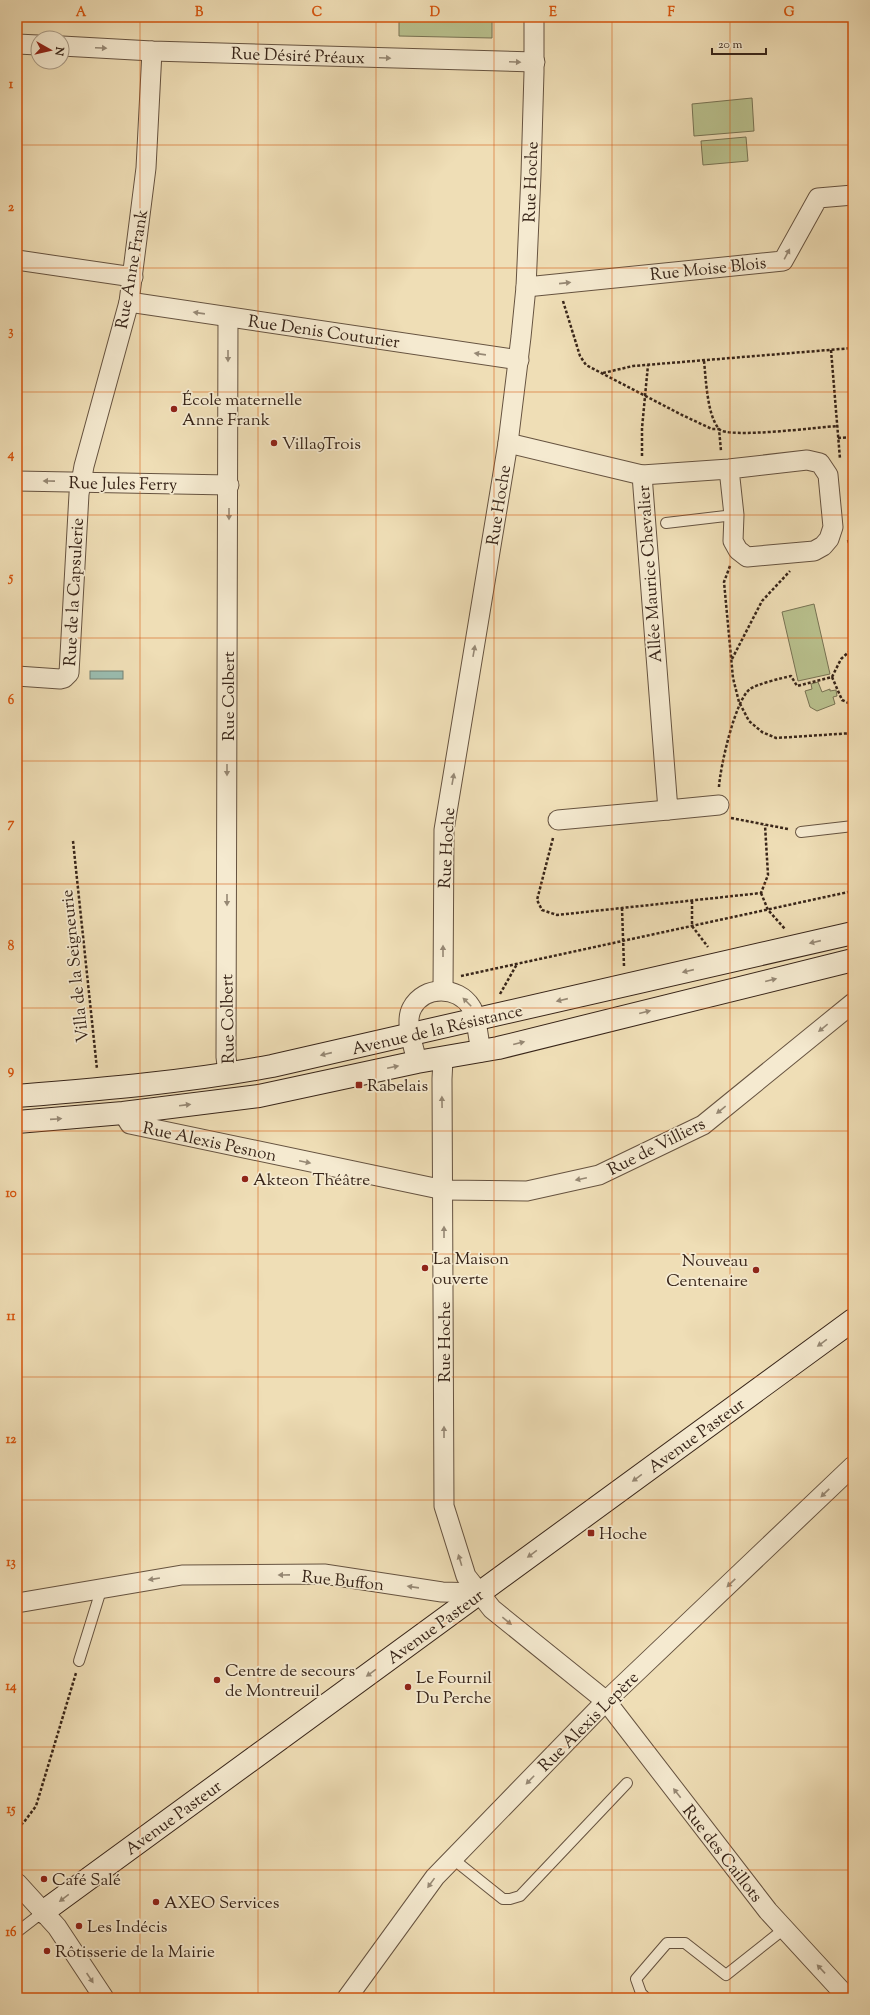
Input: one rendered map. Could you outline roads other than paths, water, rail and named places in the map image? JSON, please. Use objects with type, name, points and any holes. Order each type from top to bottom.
[{"type":"main road","name":"Avenue de la Résistance","points":[[17,1096],[99,1089],[228,1074],[272,1066],[853,933]]},
{"type":"main road","name":"Avenue de la Résistance","points":[[17,1122],[127,1118],[259,1096],[417,1062],[481,1052],[853,960]]},
{"type":"main road","name":"Avenue Pasteur","points":[[43,1912],[853,1320]]},
{"type":"street","name":"Rue Hoche","points":[[443,985],[444,830],[508,443],[519,360],[526,287],[535,62],[534,17]]},
{"type":"street","points":[[17,44],[30,45]]},
{"type":"street","name":"Rue Désiré Préaux","points":[[70,46],[152,51],[535,62]]},
{"type":"street","name":"Rue Anne Frank","points":[[81,482],[129,302],[146,168],[152,51]]},
{"type":"street","name":"Rue Moise Blois","points":[[526,287],[783,261],[818,198],[853,195]]},
{"type":"street","points":[[17,260],[133,277]]},
{"type":"street","name":"Rue Denis Couturier","points":[[129,302],[519,360]]},
{"type":"street","name":"Rue Colbert","points":[[228,317],[229,485],[226,1025],[226,1057],[228,1074]]},
{"type":"street","name":"Allée Maurice Chevalier","points":[[508,443],[642,475],[668,810]]},
{"type":"street","points":[[642,475],[726,469],[807,460],[820,463],[828,475],[833,527],[829,539],[823,546],[814,551],[747,557],[738,550],[733,541],[734,515],[726,469]]},
{"type":"street","name":"Rue Jules Ferry","points":[[17,481],[229,485]]},
{"type":"street","name":"Rue de la Capsulerie","points":[[17,676],[60,679],[64,678],[69,673],[81,482]]},
{"type":"street","points":[[558,820],[719,805]]},
{"type":"street","points":[[417,1062],[409,1020],[412,1008],[420,998],[443,985],[458,994],[472,1007],[481,1052]]},
{"type":"street","name":"Rue de Villiers","points":[[444,1190],[527,1191],[599,1175],[703,1125],[853,1003]]},
{"type":"street","name":"Rue Hoche","points":[[443,1059],[444,1506],[466,1576],[480,1593]]},
{"type":"street","name":"Rue Alexis Pesnon","points":[[127,1118],[444,1190]]},
{"type":"street","name":"Rue Alexis Lepère","points":[[347,1998],[435,1877],[606,1701],[853,1466]]},
{"type":"street","name":"Rue Buffon","points":[[17,1603],[102,1587],[182,1575],[324,1574],[442,1592],[480,1593]]},
{"type":"street","points":[[480,1593],[492,1609],[606,1701]]},
{"type":"street","name":"Rue des Caillots","points":[[606,1701],[768,1911],[848,1998]]},
{"type":"street","points":[[17,1883],[57,1927],[104,1998]]},
{"type":"lane","points":[[666,522],[734,515]]},
{"type":"lane","points":[[801,832],[853,826]]},
{"type":"lane","points":[[79,1661],[102,1587]]},
{"type":"lane","points":[[453,1859],[503,1899],[510,1899],[520,1896],[627,1783]]},
{"type":"lane","name":"Avenue Pasteur","points":[[17,1932],[43,1912]]},
{"type":"lane","points":[[646,1998],[641,1993],[636,1979],[667,1943],[684,1943],[726,1975],[784,1929]]},
{"type":"place","name":"École maternelle Anne Frank","points":[[174,409]]},
{"type":"place","name":"Villa9Trois","points":[[274,443]]},
{"type":"place","name":"Rabelais","points":[[359,1085]]},
{"type":"place","name":"Akteon Théâtre","points":[[245,1179]]},
{"type":"place","name":"La Maison ouverte","points":[[425,1268]]},
{"type":"place","name":"Nouveau Centenaire","points":[[756,1270]]},
{"type":"place","name":"Hoche","points":[[591,1533]]},
{"type":"place","name":"Centre de secours de Montreuil","points":[[217,1680]]},
{"type":"place","name":"Le Fournil Du Perche","points":[[408,1687]]},
{"type":"place","name":"Café Salé","points":[[44,1879]]},
{"type":"place","name":"AXEO Services","points":[[156,1902]]},
{"type":"place","name":"Les Indécis","points":[[79,1926]]},
{"type":"place","name":"Rôtisserie de la Mairie","points":[[47,1951]]}]
